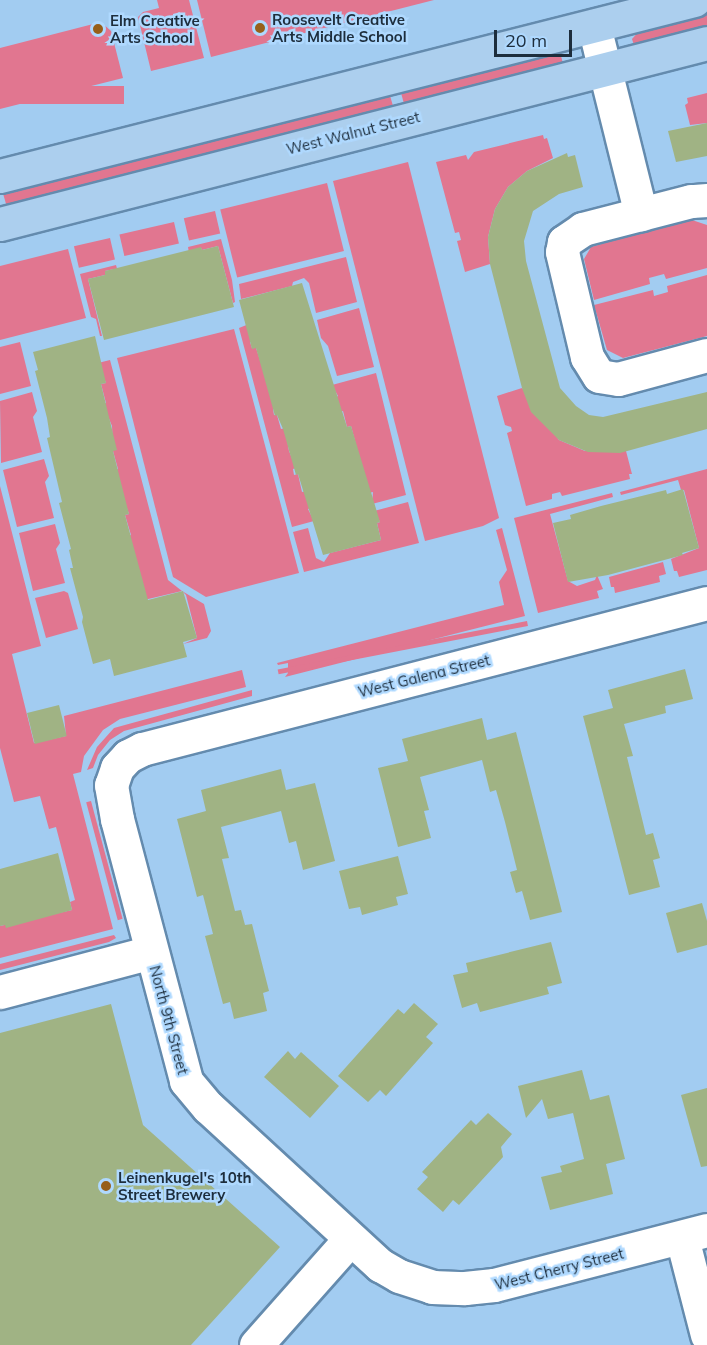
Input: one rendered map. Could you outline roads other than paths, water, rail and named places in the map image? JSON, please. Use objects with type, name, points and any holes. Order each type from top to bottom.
[{"type":"main road","points":[[0,176],[694,0]]},
{"type":"main road","name":"West Walnut Street","points":[[0,224],[707,43]]},
{"type":"street","points":[[594,26],[642,214]]},
{"type":"street","points":[[707,200],[692,201],[583,229],[564,242],[562,262],[587,357],[599,376],[609,379],[707,356]]},
{"type":"street","name":"West Galena Street","points":[[142,749],[707,603]]},
{"type":"street","name":"North 9th Street","points":[[142,749],[128,756],[117,768],[111,785],[112,802],[186,1081],[208,1107],[350,1239]]},
{"type":"street","points":[[0,992],[150,952]]},
{"type":"street","points":[[694,1234],[707,1335]]},
{"type":"street","name":"West Cherry Street","points":[[350,1239],[399,1276],[432,1287],[465,1288],[514,1281],[694,1234]]},
{"type":"street","points":[[256,1345],[350,1239]]},
{"type":"place","name":"Roosevelt Creative Arts Middle School","points":[[260,28]]},
{"type":"place","name":"Elm Creative Arts School","points":[[98,29]]},
{"type":"place","name":"Leinenkugel's 10th Street Brewery","points":[[106,1186]]}]
